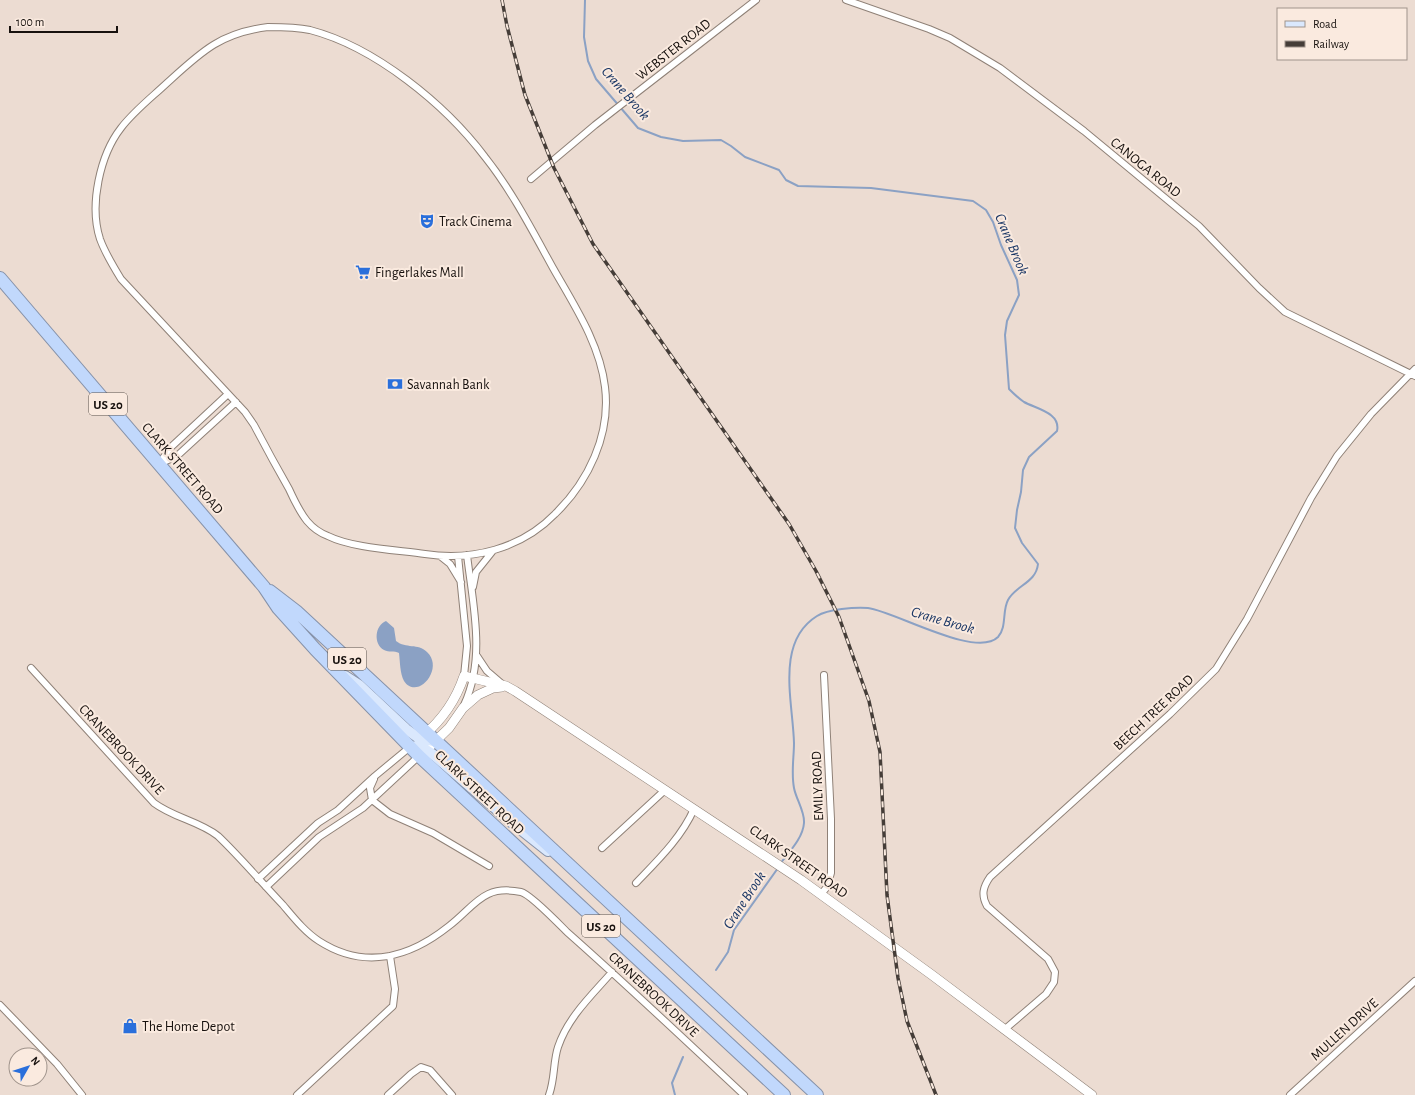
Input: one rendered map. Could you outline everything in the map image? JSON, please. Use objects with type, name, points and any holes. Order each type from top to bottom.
[{"type":"highway","name":"CLARK STREET ROAD","points":[[0,278],[264,587],[278,608],[333,669],[410,747],[423,753],[784,1095]]},
{"type":"highway","name":"CLARK STREET ROAD","points":[[264,587],[296,611],[427,738]]},
{"type":"highway","name":"US 20","points":[[427,738],[579,873],[817,1095]]},
{"type":"main road","points":[[333,669],[360,685],[406,729],[427,738]]},
{"type":"main road","points":[[423,753],[579,873]]},
{"type":"street","name":"WEBSTER ROAD","points":[[531,179],[610,113],[756,0]]},
{"type":"street","name":"CANOGA ROAD","points":[[846,0],[929,29],[950,38],[994,65],[1050,105],[1199,226],[1259,288],[1285,312],[1414,373]]},
{"type":"street","points":[[268,27],[301,29],[325,35],[378,62],[417,88],[454,121],[484,156],[505,184],[578,313],[596,351],[606,388],[601,437],[585,477],[566,503],[547,522],[524,537],[492,552],[458,556],[440,556],[348,542],[332,538],[316,529],[300,510],[254,425],[228,394],[121,279],[100,236],[96,202],[99,179],[108,151],[128,120],[208,46],[249,30],[268,27]]},
{"type":"street","name":"BEECH TREE ROAD","points":[[1004,1030],[1050,990],[1054,982],[1055,972],[1048,958],[987,906],[983,897],[985,885],[1009,860],[1170,714],[1216,669],[1247,619],[1311,498],[1337,456],[1371,414],[1414,373]]},
{"type":"street","points":[[159,464],[170,448],[228,394]]},
{"type":"street","points":[[159,464],[177,456],[236,402]]},
{"type":"street","points":[[472,595],[476,572],[492,552]]},
{"type":"street","name":"CLARK STREET ROAD","points":[[410,747],[449,728],[463,708],[470,692],[474,678],[477,655],[467,555]]},
{"type":"street","points":[[440,556],[450,564],[462,584]]},
{"type":"street","name":"CLARK STREET ROAD","points":[[423,753],[427,738],[450,706],[464,676],[467,646],[458,556]]},
{"type":"street","points":[[477,655],[487,671],[506,686]]},
{"type":"street","name":"CRANEBROOK DRIVE","points":[[31,668],[154,803],[176,816],[209,829],[228,846],[302,926],[319,941],[351,957],[381,959],[422,945],[451,925],[473,903],[483,896],[503,890],[523,893],[612,972],[744,1095]]},
{"type":"street","name":"EMILY ROAD","points":[[821,894],[829,880],[831,863],[831,819],[824,675]]},
{"type":"street","name":"CLARK STREET ROAD","points":[[464,676],[506,686],[748,843],[821,894],[1092,1095]]},
{"type":"street","points":[[463,708],[485,691],[506,686]]},
{"type":"street","points":[[258,879],[318,823],[338,810],[375,776],[410,747]]},
{"type":"street","points":[[266,887],[319,837],[372,800],[423,753]]},
{"type":"street","points":[[375,776],[370,788],[372,800],[390,814],[433,833],[489,866]]},
{"type":"street","points":[[602,848],[665,790]]},
{"type":"street","points":[[636,883],[674,841],[686,825],[694,809]]},
{"type":"street","points":[[297,1095],[393,1006],[395,989],[390,956]]},
{"type":"street","points":[[549,1095],[558,1048],[562,1038],[576,1014],[612,972]]},
{"type":"street","name":"MULLEN DRIVE","points":[[1290,1095],[1415,981]]},
{"type":"street","points":[[0,1005],[57,1064],[82,1095]]},
{"type":"street","points":[[388,1095],[412,1074],[422,1068],[430,1070],[452,1095]]},
{"type":"water","points":[[386,621],[394,628],[396,641],[404,645],[423,649],[432,659],[433,667],[431,674],[422,685],[416,687],[409,686],[403,678],[399,653],[386,651],[378,644],[378,630],[382,623]]},
{"type":"waterway","name":"Crane Brook","points":[[585,0],[584,37],[588,61],[596,79],[638,128],[661,137],[683,141],[721,140],[745,157],[779,170],[786,180],[798,186],[871,188],[973,201],[986,210],[993,222],[1001,245],[1017,280],[1019,295],[1007,321],[1005,335],[1009,389],[1024,402],[1047,412],[1052,416],[1057,425],[1057,431],[1029,457],[1023,470],[1015,528],[1022,543],[1038,564],[1034,576],[1008,600],[1005,609],[1003,629],[998,637],[987,642],[972,642],[954,638],[868,608],[849,608],[828,612],[817,616],[804,627],[796,641],[791,657],[789,674],[794,743],[793,782],[803,814],[804,823],[801,834],[780,864]]},
{"type":"waterway","name":"Crane Brook","points":[[716,970],[728,952],[734,930],[778,868]]},
{"type":"waterway","points":[[675,1095],[672,1083],[683,1057]]},
{"type":"railway","points":[[502,0],[507,26],[525,95],[554,168],[593,244],[789,524],[816,571],[839,617],[869,701],[880,752],[887,895],[898,978],[907,1021],[936,1095]]},
{"type":"place","name":"Track Cinema","points":[[427,221]]},
{"type":"place","name":"Fingerlakes Mall","points":[[363,272]]},
{"type":"place","name":"Savannah Bank","points":[[395,384]]},
{"type":"place","name":"The Home Depot","points":[[130,1026]]}]
